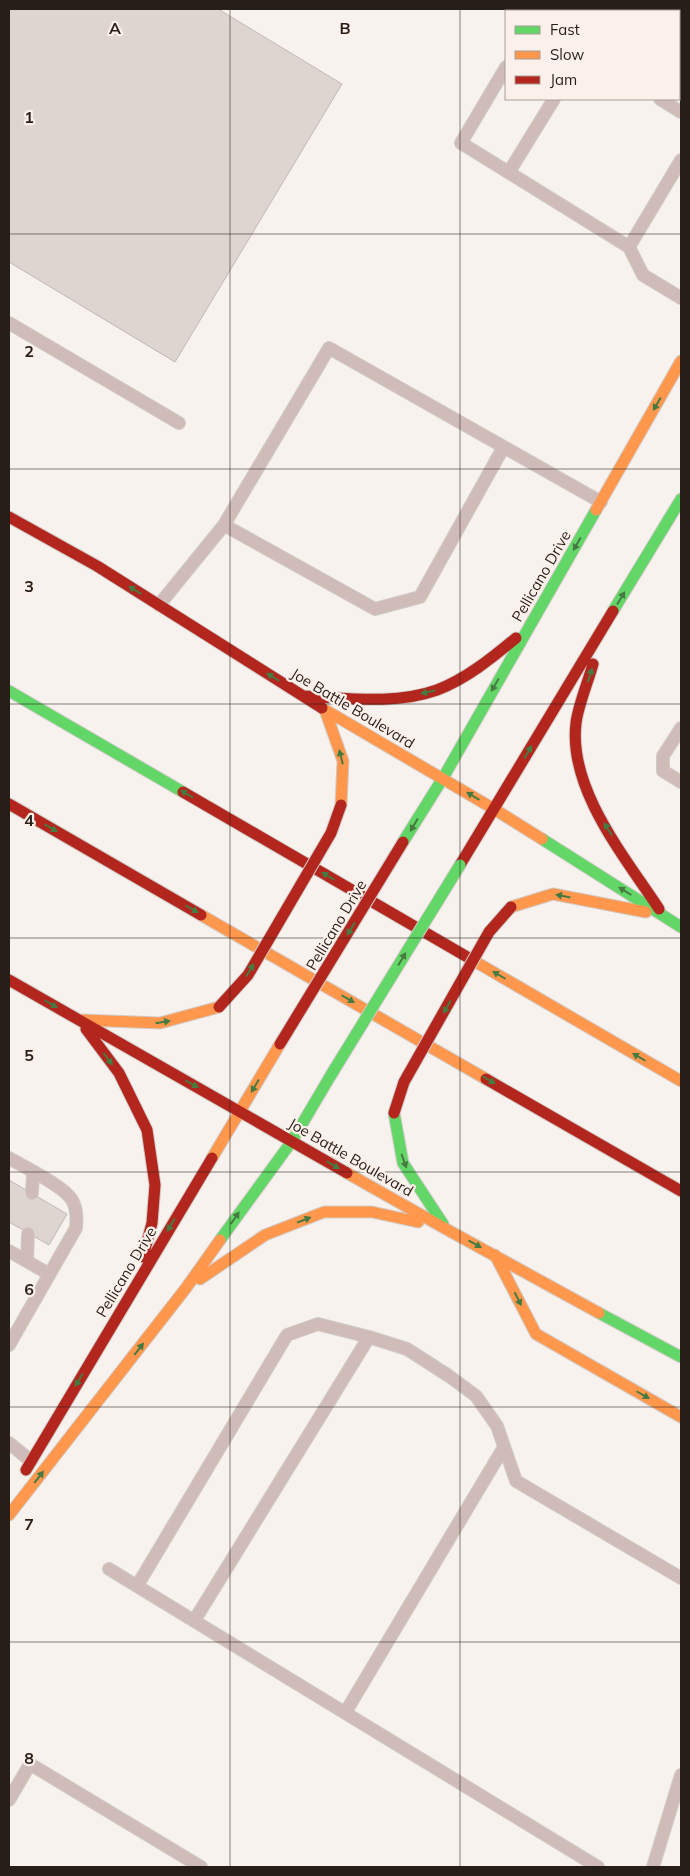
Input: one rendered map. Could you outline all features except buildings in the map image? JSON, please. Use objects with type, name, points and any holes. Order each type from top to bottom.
[{"type":"main road","name":"Pellicano Drive","points":[[9,1500],[280,1044],[443,778],[681,362]]},
{"type":"main road","points":[[9,1516],[186,1288],[292,1140],[681,499]]},
{"type":"main road","name":"Joe Battle Boulevard","points":[[9,517],[97,566],[302,696],[494,809],[681,927]]},
{"type":"main road","points":[[604,626],[576,723],[577,758],[587,789],[600,818],[662,915]]},
{"type":"main road","points":[[302,696],[395,698],[436,691],[477,669],[527,630]]},
{"type":"main road","points":[[9,691],[681,1081]]},
{"type":"main road","points":[[79,1020],[160,1023],[219,1007],[248,975],[330,833],[341,805],[343,761],[326,710]]},
{"type":"main road","points":[[9,804],[681,1191]]},
{"type":"main road","points":[[446,1229],[403,1163],[394,1114],[404,1082],[489,932],[511,907],[554,894],[662,915]]},
{"type":"main road","name":"Joe Battle Boulevard","points":[[9,980],[446,1229],[681,1357]]},
{"type":"main road","points":[[79,1020],[119,1073],[147,1130],[155,1185],[152,1223],[137,1283]]},
{"type":"main road","points":[[186,1288],[265,1235],[324,1212],[372,1212],[446,1229]]},
{"type":"main road","points":[[495,1255],[536,1334],[681,1417]]},
{"type":"lane","points":[[505,69],[461,143],[630,247],[642,275],[681,298]]},
{"type":"lane","points":[[509,172],[553,100]]},
{"type":"lane","points":[[662,100],[681,112]]},
{"type":"lane","points":[[630,247],[681,160]]},
{"type":"lane","points":[[9,323],[179,423]]},
{"type":"lane","points":[[159,605],[224,525],[328,348],[601,502]]},
{"type":"lane","points":[[224,525],[375,609],[420,597],[503,448]]},
{"type":"lane","points":[[681,728],[663,756],[663,770],[681,782]]},
{"type":"lane","points":[[9,1158],[64,1190],[73,1200],[77,1214],[76,1228],[9,1345]]},
{"type":"lane","points":[[32,1193],[33,1172]]},
{"type":"lane","points":[[27,1261],[28,1234]]},
{"type":"lane","points":[[9,1250],[49,1274]]},
{"type":"lane","points":[[137,1586],[287,1334],[318,1324],[369,1336],[407,1349],[449,1376],[476,1396],[497,1426],[516,1481],[681,1578]]},
{"type":"lane","points":[[194,1621],[369,1336]]},
{"type":"lane","points":[[9,1443],[31,1461]]},
{"type":"lane","points":[[345,1713],[504,1447]]},
{"type":"lane","points":[[109,1569],[598,1867]]},
{"type":"lane","points":[[9,1800],[30,1764],[201,1867]]},
{"type":"lane","points":[[653,1867],[681,1775]]},
{"type":"traffic: fast","points":[[613,611],[681,499]]},
{"type":"traffic: fast","points":[[403,842],[443,778],[596,510]]},
{"type":"traffic: fast","points":[[9,691],[183,792]]},
{"type":"traffic: fast","points":[[542,839],[681,927]]},
{"type":"traffic: fast","points":[[331,1075],[460,865]]},
{"type":"traffic: fast","points":[[220,1240],[292,1141],[331,1075]]},
{"type":"traffic: fast","points":[[394,1113],[403,1163],[443,1224]]},
{"type":"traffic: fast","points":[[599,1313],[681,1357]]},
{"type":"traffic: slow","points":[[596,510],[681,361]]},
{"type":"traffic: slow","points":[[322,708],[542,839]]},
{"type":"traffic: slow","points":[[325,710],[343,761],[341,805]]},
{"type":"traffic: slow","points":[[511,907],[553,894],[646,912]]},
{"type":"traffic: slow","points":[[201,915],[486,1079]]},
{"type":"traffic: slow","points":[[469,958],[681,1081]]},
{"type":"traffic: slow","points":[[83,1020],[160,1023],[219,1007]]},
{"type":"traffic: slow","points":[[212,1158],[280,1044]]},
{"type":"traffic: slow","points":[[347,1173],[599,1313]]},
{"type":"traffic: slow","points":[[200,1279],[265,1235],[324,1212],[372,1212],[418,1222]]},
{"type":"traffic: slow","points":[[9,1515],[186,1288],[220,1240]]},
{"type":"traffic: slow","points":[[495,1255],[536,1334],[681,1417]]},
{"type":"traffic: jam","points":[[9,517],[97,566],[322,708]]},
{"type":"traffic: jam","points":[[460,865],[613,611]]},
{"type":"traffic: jam","points":[[304,696],[388,699],[421,695],[437,690],[468,674],[516,638]]},
{"type":"traffic: jam","points":[[593,664],[576,723],[576,748],[581,773],[602,821],[659,909]]},
{"type":"traffic: jam","points":[[183,792],[469,958]]},
{"type":"traffic: jam","points":[[9,804],[201,915]]},
{"type":"traffic: jam","points":[[219,1007],[248,975],[331,833],[341,805]]},
{"type":"traffic: jam","points":[[280,1044],[403,842]]},
{"type":"traffic: jam","points":[[394,1113],[404,1082],[489,932],[511,907]]},
{"type":"traffic: jam","points":[[9,980],[347,1173]]},
{"type":"traffic: jam","points":[[86,1029],[119,1073],[147,1130],[155,1185],[152,1223],[143,1257]]},
{"type":"traffic: jam","points":[[486,1079],[681,1191]]},
{"type":"traffic: jam","points":[[26,1470],[212,1158]]}]
